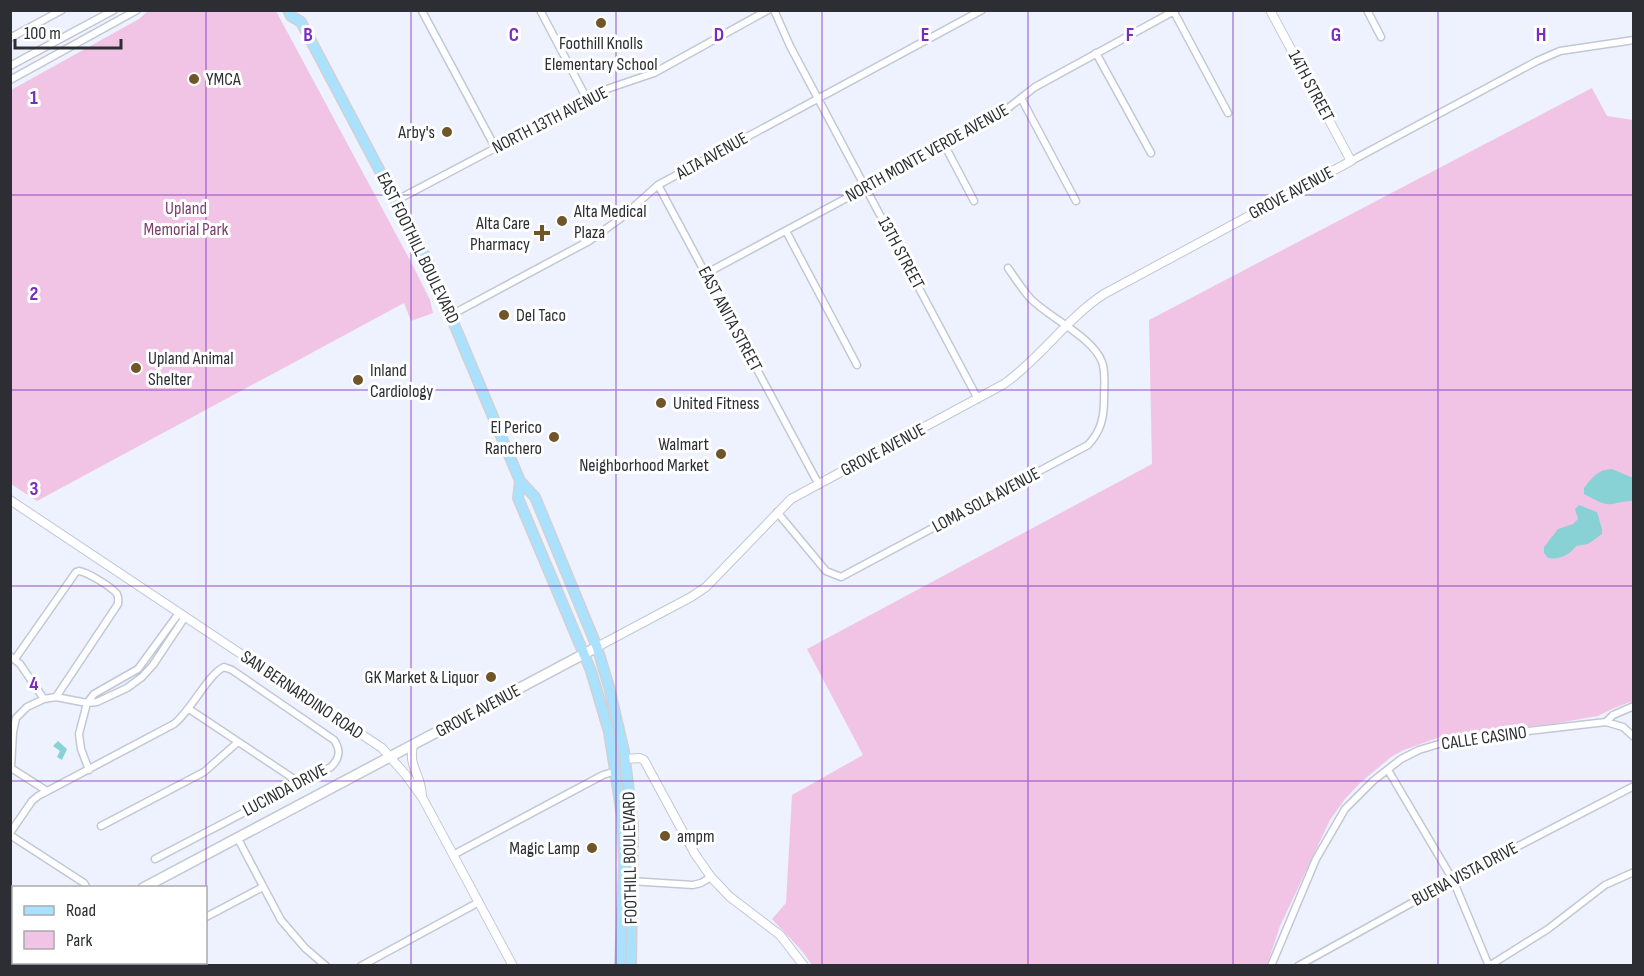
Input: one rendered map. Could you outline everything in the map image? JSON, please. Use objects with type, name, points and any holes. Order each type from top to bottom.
[{"type":"main road","name":"EAST FOOTHILL BOULEVARD","points":[[288,10],[291,16],[301,22],[428,262],[520,481],[535,497],[597,647]]},
{"type":"main road","points":[[301,22],[303,10]]},
{"type":"main road","name":"EAST FOOTHILL BOULEVARD","points":[[520,481],[518,498],[584,654]]},
{"type":"main road","name":"GROVE AVENUE","points":[[147,886],[597,647]]},
{"type":"main road","name":"FOOTHILL BOULEVARD","points":[[597,647],[609,687],[625,759],[633,826],[620,966]]},
{"type":"main road","name":"FOOTHILL BOULEVARD","points":[[584,654],[598,692],[616,771],[629,881],[631,966]]},
{"type":"street","points":[[10,38],[62,10]]},
{"type":"street","points":[[10,66],[114,10]]},
{"type":"street","points":[[10,80],[137,10]]},
{"type":"street","points":[[540,10],[587,99]]},
{"type":"street","name":"NORTH 13TH AVENUE","points":[[397,200],[607,89],[654,73],[768,10]]},
{"type":"street","name":"13TH STREET","points":[[774,10],[790,46],[978,399]]},
{"type":"street","name":"ALTA AVENUE","points":[[451,315],[589,241],[621,218],[658,185],[982,10]]},
{"type":"street","name":"14TH STREET","points":[[1270,10],[1351,160]]},
{"type":"street","points":[[1367,10],[1381,37]]},
{"type":"street","points":[[422,11],[495,147]]},
{"type":"street","points":[[1175,11],[1228,113]]},
{"type":"street","name":"NORTH MONTE VERDE AVENUE","points":[[705,274],[994,119],[1035,87],[1175,11]]},
{"type":"street","name":"GROVE AVENUE","points":[[597,647],[706,587],[793,498],[978,399],[1022,371],[1083,307],[1104,294],[1537,61],[1560,51],[1634,40]]},
{"type":"street","points":[[1096,53],[1151,153]]},
{"type":"street","points":[[1021,98],[1076,201]]},
{"type":"street","points":[[945,146],[974,201]]},
{"type":"street","name":"EAST ANITA STREET","points":[[658,185],[819,485]]},
{"type":"street","points":[[786,231],[857,365]]},
{"type":"street","name":"LOMA SOLA AVENUE","points":[[777,512],[826,571],[841,577],[1088,445],[1101,426],[1104,411],[1102,362],[1092,347],[1029,298],[1008,268]]},
{"type":"street","name":"SAN BERNARDINO ROAD","points":[[10,500],[380,747],[391,757],[422,797],[513,966]]},
{"type":"street","points":[[44,699],[13,658],[76,572],[86,572],[114,591],[118,604],[56,697]]},
{"type":"street","points":[[47,791],[11,767],[16,718],[27,707],[44,699],[56,697],[87,703],[98,702],[127,688],[153,665],[182,615]]},
{"type":"street","name":"LUCINDA DRIVE","points":[[10,834],[32,801],[69,778],[89,770],[174,724],[189,709],[217,671],[224,667],[232,670],[334,740],[339,746],[339,754],[331,767],[155,859]]},
{"type":"street","points":[[87,703],[79,734],[81,749],[89,770]]},
{"type":"street","points":[[1634,706],[1613,715],[1606,722],[1623,727],[1634,737]]},
{"type":"street","points":[[189,709],[300,783]]},
{"type":"street","name":"CALLE CASINO","points":[[1271,966],[1316,859],[1345,809],[1358,794],[1401,759],[1419,750],[1452,740],[1606,722]]},
{"type":"street","points":[[101,826],[204,772],[237,742]]},
{"type":"street","points":[[413,745],[410,759],[422,783],[422,797]]},
{"type":"street","points":[[625,759],[640,758],[647,764],[689,842],[711,877],[730,897],[780,935],[804,966]]},
{"type":"street","points":[[1388,770],[1453,880],[1489,966],[1548,929],[1605,885],[1634,872]]},
{"type":"street","points":[[453,855],[603,775],[616,771]]},
{"type":"street","name":"BUENA VISTA DRIVE","points":[[1298,966],[1453,880],[1634,786]]},
{"type":"street","points":[[10,834],[86,886]]},
{"type":"street","points":[[237,837],[281,920],[305,948],[326,966]]},
{"type":"street","points":[[629,881],[693,885],[711,877]]},
{"type":"street","points":[[207,916],[263,887]]},
{"type":"street","points":[[361,966],[479,902]]},
{"type":"green space","name":"Upland Memorial Park","points":[[148,11],[276,11],[411,262],[430,300],[433,313],[411,321],[404,303],[37,501],[11,484],[11,90],[139,19]]},
{"type":"green space","points":[[1592,88],[1607,116],[1633,120],[1633,701],[1598,716],[1552,724],[1443,736],[1391,757],[1360,783],[1330,820],[1280,926],[1267,965],[812,965],[772,919],[786,903],[792,795],[863,755],[807,649],[1152,464],[1149,320]]},
{"type":"water","points":[[1612,469],[1633,478],[1633,501],[1606,504],[1584,494],[1584,488],[1596,475]]},
{"type":"water","points":[[1579,505],[1597,512],[1602,534],[1588,544],[1576,546],[1564,556],[1548,558],[1544,553],[1544,547],[1558,529],[1573,524],[1578,519],[1575,509]]},
{"type":"water","points":[[58,741],[67,749],[62,760],[57,757],[60,751],[53,746]]},
{"type":"place","name":"Foothill Knolls Elementary School","points":[[601,23]]},
{"type":"place","name":"YMCA","points":[[194,79]]},
{"type":"place","name":"Arby's","points":[[447,132]]},
{"type":"place","name":"Alta Medical Plaza","points":[[562,221]]},
{"type":"place","name":"Alta Care Pharmacy","points":[[542,233]]},
{"type":"place","name":"Del Taco","points":[[504,315]]},
{"type":"place","name":"Upland Animal Shelter","points":[[136,368]]},
{"type":"place","name":"Inland Cardiology","points":[[358,380]]},
{"type":"place","name":"United Fitness","points":[[661,403]]},
{"type":"place","name":"El Perico Ranchero","points":[[554,437]]},
{"type":"place","name":"Walmart Neighborhood Market","points":[[721,454]]},
{"type":"place","name":"GK Market & Liquor","points":[[491,677]]},
{"type":"place","name":"ampm","points":[[665,836]]},
{"type":"place","name":"Magic Lamp","points":[[592,848]]}]
